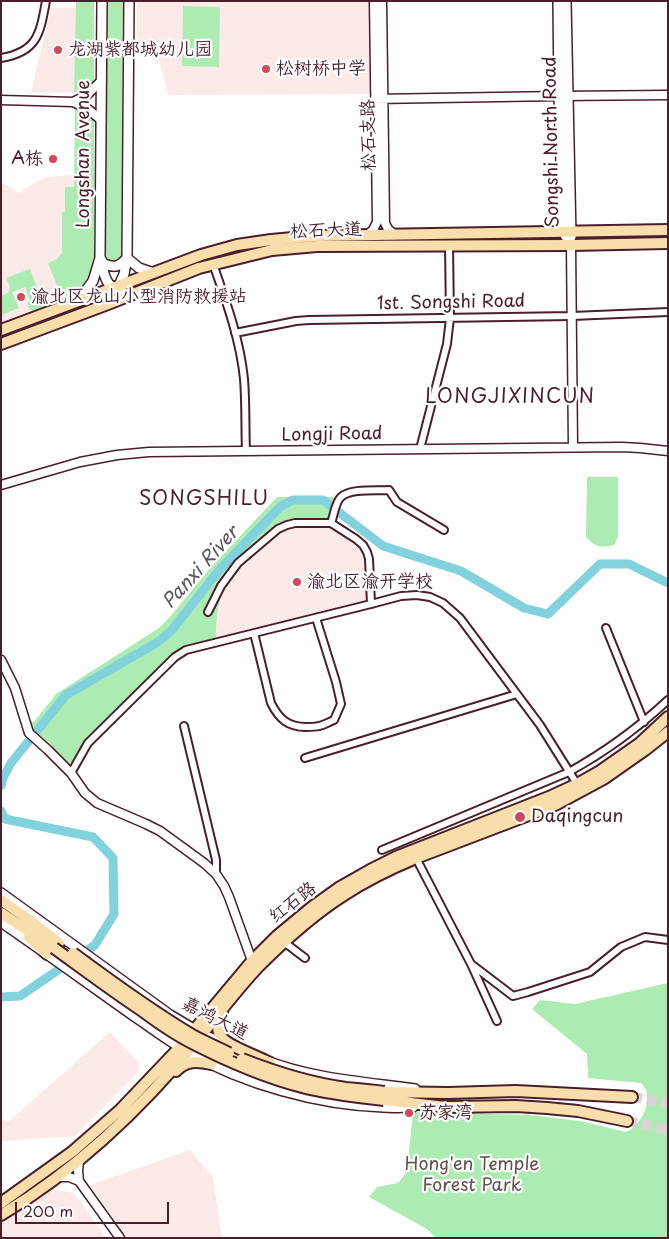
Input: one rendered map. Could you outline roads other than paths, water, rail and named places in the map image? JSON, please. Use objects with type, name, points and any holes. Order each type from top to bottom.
[{"type":"main road","name":"Longshan Avenue","points":[[79,300],[93,281],[100,258],[102,1]]},
{"type":"main road","points":[[108,304],[124,274],[127,258],[129,1]]},
{"type":"main road","name":"Songshi North Road","points":[[558,1],[567,232],[571,245]]},
{"type":"main road","name":"Songshi North Road","points":[[563,96],[566,1]]},
{"type":"main road","name":"松石大道","points":[[1,330],[201,256],[246,244],[271,240],[315,236],[668,230]]},
{"type":"main road","name":"松石大道","points":[[1,344],[199,268],[272,250],[317,246],[668,243]]},
{"type":"main road","points":[[100,258],[104,264],[113,267],[121,265],[127,258]]},
{"type":"main road","points":[[100,258],[103,276],[117,288],[131,295]]},
{"type":"main road","points":[[127,258],[139,268],[154,273]]},
{"type":"main road","name":"红石路","points":[[199,1032],[252,961],[276,936],[312,906],[340,887],[396,857],[549,797],[577,784],[640,743],[668,717]]},
{"type":"main road","name":"红石路","points":[[1,1215],[79,1161],[129,1116],[184,1049],[226,1005],[258,967],[284,942],[345,894],[416,858],[556,805],[605,778],[668,732]]},
{"type":"main road","name":"嘉鸿大道","points":[[1,893],[56,946],[100,982],[164,1026],[191,1043],[228,1060],[303,1088],[343,1095],[384,1096],[448,1092],[516,1091],[632,1096]]},
{"type":"main road","name":"嘉鸿大道","points":[[1,900],[28,919],[95,988],[184,1049],[211,1064],[262,1085],[341,1103],[383,1107],[516,1106],[578,1111],[626,1121]]},
{"type":"main road","name":"嘉鸿大道","points":[[4,918],[56,946],[109,970],[170,1015],[199,1032],[270,1063],[308,1074],[448,1092]]},
{"type":"main road","points":[[226,1005],[219,1017],[218,1023],[223,1039],[270,1063]]},
{"type":"main road","points":[[223,1069],[217,1061],[218,1053],[224,1048],[232,1048]]},
{"type":"main road","name":"红石路","points":[[1,1204],[72,1152],[123,1108],[184,1049]]},
{"type":"main road","points":[[142,1102],[183,1065],[192,1062],[211,1064]]},
{"type":"main road","name":"嘉鸿大道","points":[[384,1096],[446,1106]]},
{"type":"street","points":[[1,58],[18,54],[34,42],[39,32],[46,1]]},
{"type":"street","points":[[366,236],[373,230],[377,222],[379,99],[374,1]]},
{"type":"street","name":"松石支路","points":[[382,1],[379,99],[385,222],[388,229],[395,235]]},
{"type":"street","points":[[73,102],[87,95],[101,81]]},
{"type":"street","points":[[379,99],[668,95]]},
{"type":"street","points":[[1,100],[73,102],[88,109],[101,120]]},
{"type":"street","points":[[420,450],[447,344],[450,318],[449,245]]},
{"type":"street","points":[[571,245],[573,447]]},
{"type":"street","points":[[213,264],[235,333],[244,378],[246,451]]},
{"type":"street","name":"1st. Songshi Road","points":[[235,333],[310,320],[572,316],[668,312]]},
{"type":"street","name":"Longji Road","points":[[1,485],[80,462],[116,455],[149,452],[573,447],[622,447],[668,451]]},
{"type":"street","points":[[332,520],[341,497],[352,491],[389,490],[398,502],[444,530]]},
{"type":"street","points":[[208,612],[221,586],[238,563],[278,529],[295,522],[332,520],[363,545],[367,552],[371,604]]},
{"type":"street","points":[[71,774],[88,743],[175,657],[186,650],[401,596],[417,595],[430,597],[443,603],[460,618],[540,725],[577,784]]},
{"type":"street","points":[[254,633],[271,704],[276,712],[281,719],[288,723],[300,726],[318,726],[334,720],[341,704],[316,618]]},
{"type":"street","points":[[606,628],[644,722]]},
{"type":"street","points":[[1,660],[15,688],[29,733],[71,774],[85,793],[97,802],[160,832],[204,863],[216,874],[229,897],[252,961]]},
{"type":"street","points":[[305,758],[517,694]]},
{"type":"street","points":[[382,850],[568,772],[595,758],[644,722],[668,700]]},
{"type":"street","points":[[184,726],[216,860],[216,874]]},
{"type":"street","points":[[416,858],[498,1021]]},
{"type":"street","points":[[471,964],[513,996],[590,972],[621,947],[645,937],[668,940]]},
{"type":"street","points":[[284,942],[305,958]]},
{"type":"street","points":[[79,1161],[79,1181],[120,1238]]},
{"type":"street","points":[[57,1177],[68,1177],[79,1181]]},
{"type":"waterway","name":"Panxi River","points":[[1,786],[11,763],[66,695],[158,642],[172,630],[220,569],[281,506],[293,500],[323,500],[383,546],[461,571],[524,608],[548,614],[600,564],[629,564],[668,583]]},
{"type":"waterway","name":"Panxi River","points":[[1,811],[5,819],[93,837],[113,858],[114,914],[95,945],[20,996],[1,997]]},
{"type":"tunnel","points":[[632,1097],[668,1103]]},
{"type":"tunnel","points":[[627,1121],[668,1130]]},
{"type":"place","name":"龙湖紫都城幼儿园","points":[[58,50]]},
{"type":"place","name":"松树桥中学","points":[[266,69]]},
{"type":"place","name":"A栋","points":[[53,159]]},
{"type":"place","name":"渝北区龙山小型消防救援站","points":[[21,297]]},
{"type":"place","name":"渝北区渝开学校","points":[[297,582]]},
{"type":"place","name":"Daqingcun","points":[[520,817]]},
{"type":"place","name":"苏家湾","points":[[409,1113]]},
{"type":"district","name":"LONGJIXINCUN","points":[[510,397]]},
{"type":"district","name":"SONGSHILU","points":[[204,499]]},
{"type":"park label","name":"Hong'en Temple Forest Park","points":[[472,1175]]}]
